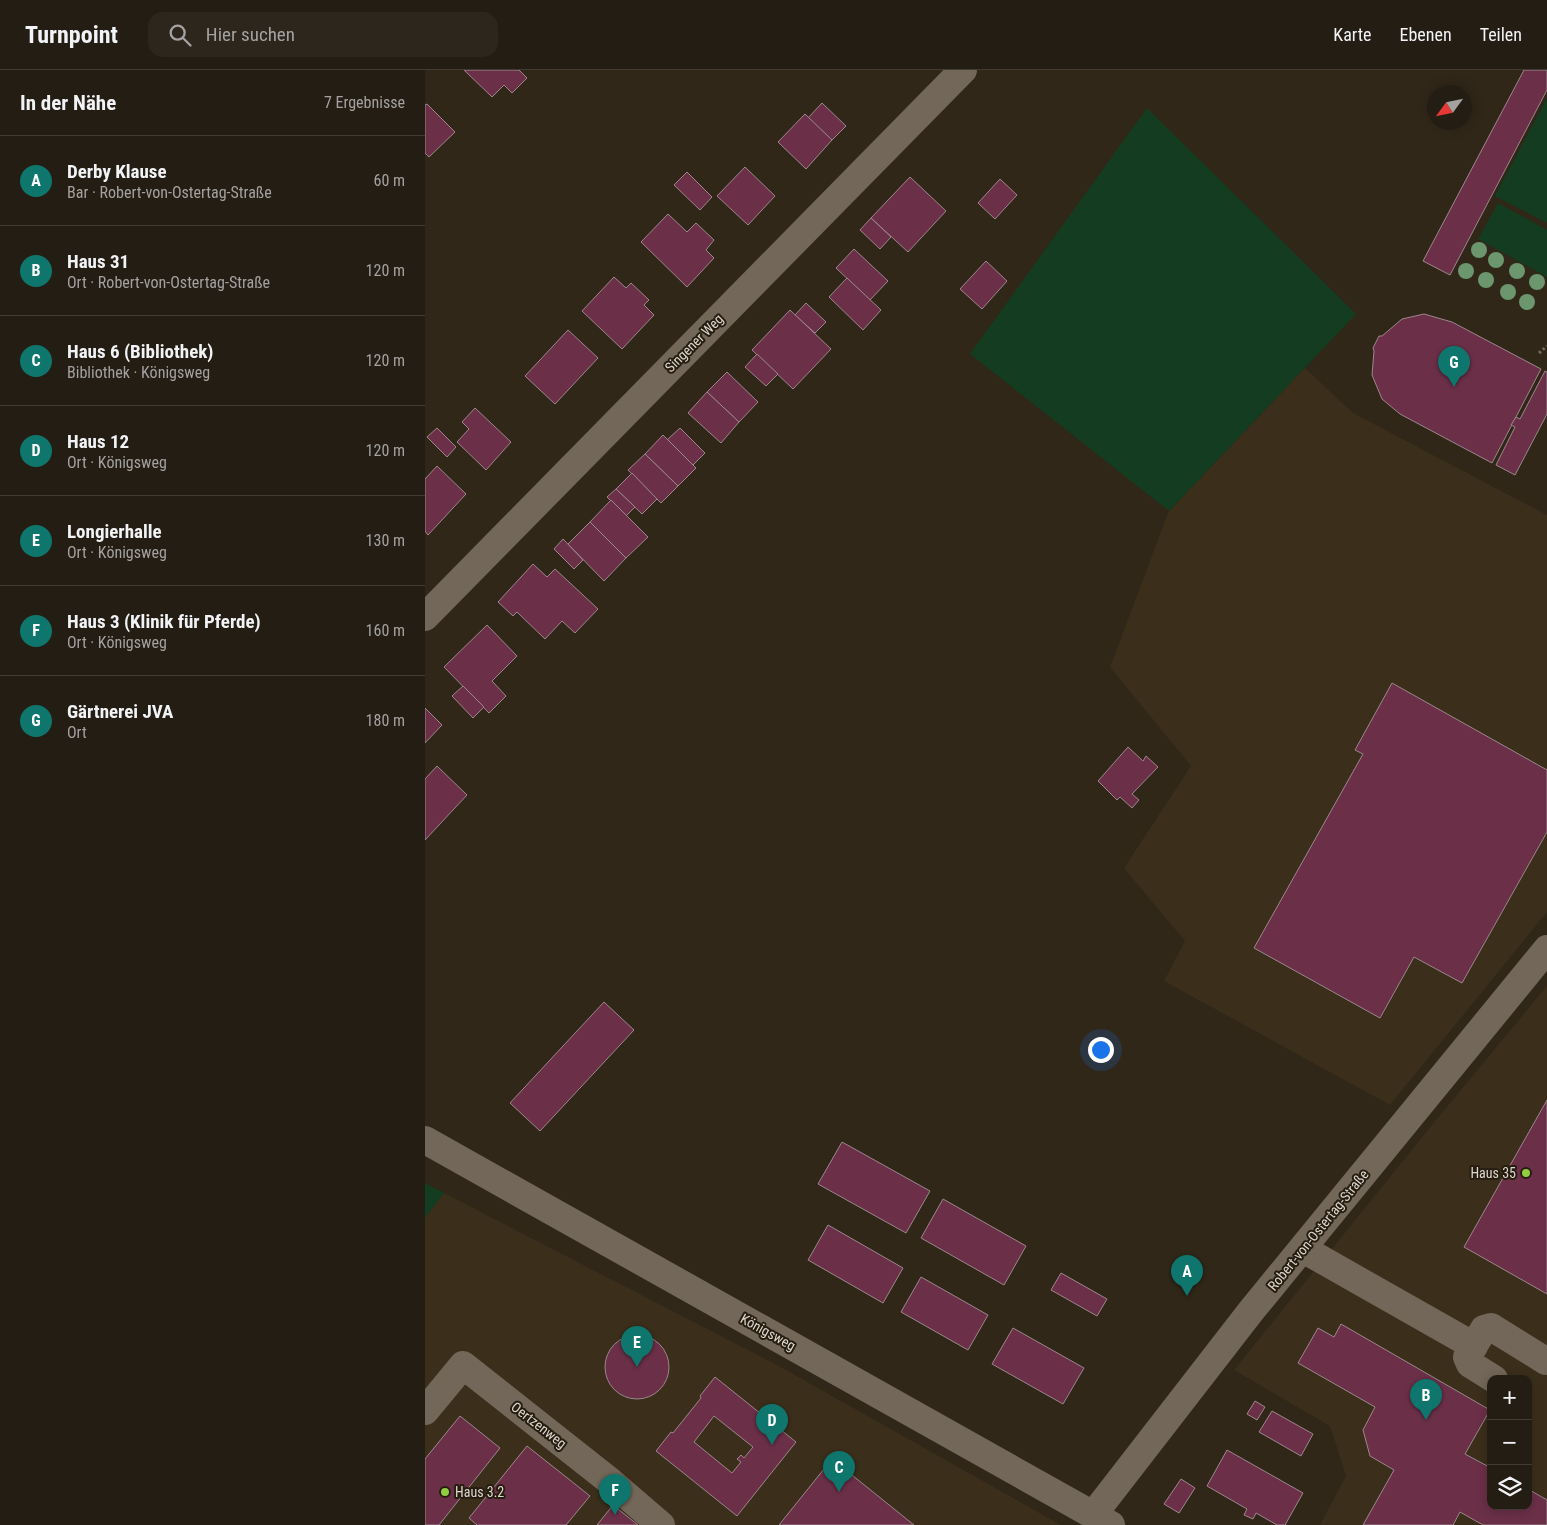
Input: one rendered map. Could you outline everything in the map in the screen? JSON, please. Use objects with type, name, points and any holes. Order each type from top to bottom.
[{"type":"street","name":"Singener Weg","points":[[425,617],[963,70]]},
{"type":"street","name":"Robert-von-Ostertag-Straße","points":[[1102,1520],[1245,1319],[1547,949]]},
{"type":"street","name":"Königsweg","points":[[425,1140],[1102,1520]]},
{"type":"street","points":[[1303,1249],[1474,1346]]},
{"type":"street","points":[[1488,1375],[1470,1364],[1467,1361],[1467,1357],[1484,1329],[1491,1327],[1546,1361]]},
{"type":"street","name":"Oertzenweg","points":[[425,1412],[463,1365],[611,1482],[661,1525]]},
{"type":"path","points":[[1539,353],[1547,346]]},
{"type":"shaded area","points":[[1305,368],[1353,413],[1547,515],[1547,912],[1390,1105],[1164,981],[1185,941],[1124,868],[1191,766],[1110,667],[1169,511]]},
{"type":"shaded area","points":[[1547,986],[1547,1525],[1320,1525],[1346,1476],[1330,1426],[1234,1370]]},
{"type":"shaded area","points":[[444,1193],[777,1365],[1061,1525],[425,1525],[425,1218]]},
{"type":"green space","points":[[1547,98],[1547,223],[1495,196]]},
{"type":"green space","points":[[1147,108],[1356,314],[1169,511],[970,354]]},
{"type":"green space","points":[[1498,203],[1547,230],[1547,277],[1478,239]]},
{"type":"green space","points":[[425,1183],[444,1193],[425,1218]]},
{"type":"building","points":[[464,70],[519,70],[527,78],[512,93],[504,85],[492,97]]},
{"type":"building","points":[[1524,70],[1547,70],[1547,90],[1450,275],[1423,261]]},
{"type":"building","points":[[822,103],[846,126],[832,140],[808,118]]},
{"type":"building","points":[[427,104],[455,132],[429,157],[425,153],[425,105]]},
{"type":"building","points":[[805,114],[832,140],[806,169],[778,142]]},
{"type":"building","points":[[745,167],[775,196],[748,225],[717,196]]},
{"type":"building","points":[[687,172],[712,197],[700,210],[674,185]]},
{"type":"building","points":[[910,177],[946,211],[908,252],[871,218]]},
{"type":"building","points":[[1000,179],[1017,195],[995,219],[978,203]]},
{"type":"building","points":[[668,214],[687,232],[696,223],[714,240],[706,250],[714,258],[687,287],[641,242]]},
{"type":"building","points":[[871,218],[891,237],[880,249],[860,230]]},
{"type":"building","points":[[854,249],[888,281],[870,300],[836,268]]},
{"type":"building","points":[[986,261],[1007,281],[982,309],[960,289]]},
{"type":"building","points":[[614,277],[626,288],[631,283],[649,300],[644,305],[654,315],[622,349],[582,311]]},
{"type":"building","points":[[847,278],[881,310],[863,330],[829,297]]},
{"type":"building","points":[[806,303],[826,322],[815,333],[795,315]]},
{"type":"building","points":[[790,310],[831,349],[793,389],[752,350]]},
{"type":"building","points":[[1424,314],[1452,322],[1541,369],[1492,463],[1400,414],[1382,399],[1372,375],[1373,348],[1379,336],[1382,336],[1402,319]]},
{"type":"building","points":[[568,330],[598,358],[555,404],[525,376]]},
{"type":"building","points":[[757,354],[778,374],[766,386],[745,367]]},
{"type":"building","points":[[1545,371],[1547,372],[1547,414],[1515,475],[1496,465],[1515,427],[1511,425],[1516,417],[1520,419]]},
{"type":"building","points":[[727,372],[758,402],[739,422],[707,392]]},
{"type":"building","points":[[707,392],[739,422],[721,443],[688,413]]},
{"type":"building","points":[[475,408],[511,442],[486,470],[457,442],[469,429],[462,422]]},
{"type":"building","points":[[437,428],[456,447],[447,457],[427,437]]},
{"type":"building","points":[[680,428],[705,453],[693,465],[667,440]]},
{"type":"building","points":[[663,435],[696,468],[678,486],[645,454]]},
{"type":"building","points":[[645,454],[678,486],[661,503],[628,470]]},
{"type":"building","points":[[437,466],[466,494],[428,535],[425,531],[425,479]]},
{"type":"building","points":[[632,473],[657,499],[642,514],[616,489]]},
{"type":"building","points":[[616,489],[635,507],[626,516],[607,497]]},
{"type":"building","points":[[611,500],[648,537],[626,558],[590,522]]},
{"type":"building","points":[[590,522],[626,558],[604,581],[568,544]]},
{"type":"building","points":[[563,539],[583,560],[574,569],[554,549]]},
{"type":"building","points":[[533,564],[547,577],[555,569],[598,609],[575,633],[562,621],[545,639],[517,612],[513,616],[498,602]]},
{"type":"building","points":[[487,625],[517,656],[492,681],[506,696],[489,713],[444,667]]},
{"type":"building","points":[[1392,683],[1547,770],[1547,832],[1462,983],[1414,957],[1380,1018],[1254,948],[1363,754],[1355,750]]},
{"type":"building","points":[[463,686],[484,707],[473,718],[452,696]]},
{"type":"building","points":[[425,708],[442,725],[425,743]]},
{"type":"building","points":[[1128,747],[1143,761],[1146,756],[1158,767],[1132,794],[1139,800],[1132,808],[1120,797],[1117,800],[1098,781]]},
{"type":"building","points":[[437,766],[467,795],[425,840],[425,779]]},
{"type":"building","points":[[604,1002],[634,1030],[540,1131],[510,1103]]},
{"type":"building","name":"Haus 35","points":[[1547,1100],[1547,1294],[1464,1247]]},
{"type":"building","points":[[842,1142],[930,1191],[906,1233],[818,1184]]},
{"type":"building","points":[[943,1199],[1026,1246],[1004,1285],[921,1238]]},
{"type":"building","points":[[828,1225],[903,1268],[883,1303],[808,1260]]},
{"type":"building","points":[[1061,1273],[1107,1299],[1097,1316],[1051,1290]]},
{"type":"building","points":[[921,1277],[988,1315],[968,1350],[901,1312]]},
{"type":"building","points":[[1341,1324],[1487,1408],[1487,1415],[1465,1454],[1487,1466],[1487,1510],[1532,1510],[1532,1491],[1547,1500],[1547,1525],[1483,1525],[1460,1512],[1453,1525],[1363,1525],[1394,1470],[1370,1456],[1363,1430],[1375,1407],[1298,1363],[1318,1328],[1334,1337]]},
{"type":"building","points":[[1013,1328],[1084,1368],[1063,1404],[992,1364]]},
{"type":"building","points":[[637,1335],[649,1337],[660,1344],[667,1355],[669,1367],[667,1379],[660,1390],[649,1397],[637,1399],[625,1397],[614,1390],[607,1379],[605,1367],[607,1355],[614,1344],[625,1337]]},
{"type":"building","points":[[715,1377],[796,1442],[737,1516],[656,1451],[701,1398],[700,1396]],"holes":[[[714,1416],[753,1447],[744,1458],[741,1455],[737,1459],[741,1462],[732,1473],[694,1442]]]},
{"type":"building","points":[[1255,1401],[1265,1407],[1257,1420],[1247,1414]]},
{"type":"building","points":[[1272,1411],[1313,1434],[1301,1456],[1259,1432]]},
{"type":"building","name":"Haus 3.2","points":[[460,1416],[500,1448],[439,1525],[425,1525],[425,1459]]},
{"type":"building","points":[[527,1446],[590,1496],[566,1525],[477,1525],[469,1518]]},
{"type":"building","points":[[1227,1450],[1303,1493],[1285,1525],[1277,1525],[1256,1513],[1253,1519],[1244,1515],[1247,1509],[1207,1486]]},
{"type":"building","points":[[832,1459],[914,1525],[779,1525]]},
{"type":"building","points":[[1181,1479],[1195,1488],[1179,1513],[1164,1504]]},
{"type":"building","points":[[613,1505],[638,1525],[597,1525]]},
{"type":"place","name":"Gärtnerei JVA","points":[[1454,387]]},
{"type":"place","name":"Haus 35","points":[[1526,1173]]},
{"type":"place","name":"Derby Klause","points":[[1187,1296]]},
{"type":"place","name":"Longierhalle","points":[[637,1367]]},
{"type":"place","name":"Haus 31","points":[[1426,1420]]},
{"type":"place","name":"Haus 12","points":[[772,1445]]},
{"type":"place","name":"Haus 3.2","points":[[445,1492]]},
{"type":"place","name":"Haus 6 (Bibliothek)","points":[[839,1492]]},
{"type":"place","name":"Haus 3 (Klinik für Pferde)","points":[[615,1515]]}]
